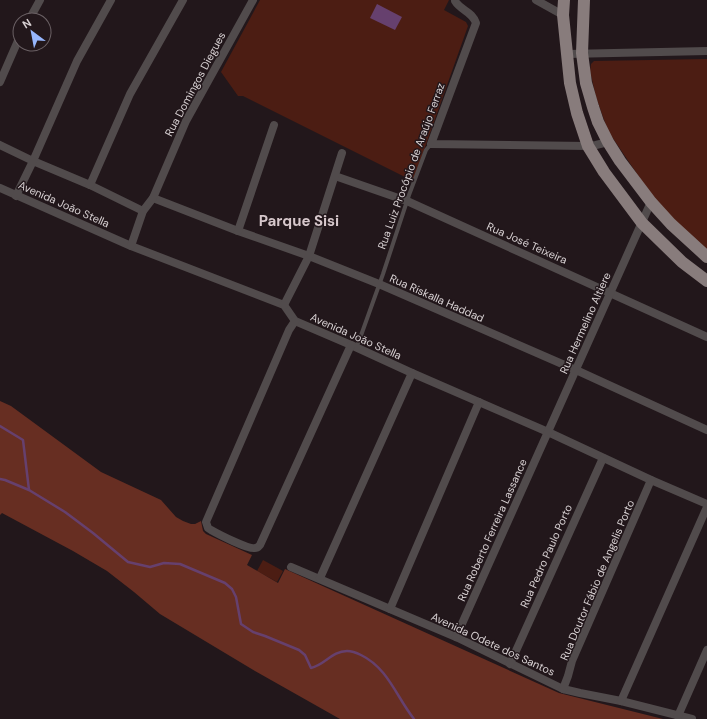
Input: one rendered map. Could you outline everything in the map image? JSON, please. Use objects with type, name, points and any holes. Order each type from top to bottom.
[{"type":"main road","points":[[564,0],[563,15],[570,83],[577,113],[588,146],[604,172],[642,223],[682,262],[707,281]]},
{"type":"main road","points":[[584,0],[582,53],[586,82],[598,122],[620,161],[651,202],[671,224],[707,257]]},
{"type":"street","points":[[33,12],[40,0]]},
{"type":"street","points":[[16,196],[77,61],[111,0]]},
{"type":"street","points":[[90,185],[130,94],[183,0]]},
{"type":"street","name":"Rua Domingos Diegues","points":[[131,246],[143,211],[154,198],[186,121],[253,0]]},
{"type":"street","name":"Rua Luiz Procópio de Araújo Ferraz","points":[[431,144],[476,22],[474,17],[454,2],[455,0]]},
{"type":"street","points":[[536,0],[563,15]]},
{"type":"street","points":[[567,54],[707,51]]},
{"type":"street","points":[[0,82],[13,52]]},
{"type":"street","points":[[238,231],[274,125]]},
{"type":"street","points":[[431,144],[588,146],[608,142]]},
{"type":"street","points":[[0,145],[33,161],[90,185],[143,211]]},
{"type":"street","points":[[284,305],[309,256],[342,153]]},
{"type":"street","name":"Rua José Teixeira","points":[[335,176],[407,201],[707,337]]},
{"type":"street","name":"Avenida João Stella","points":[[0,188],[131,246],[284,305],[295,321],[548,432],[707,505]]},
{"type":"street","name":"Rua Riskalla Haddad","points":[[154,198],[379,284],[576,370],[707,430]]},
{"type":"street","name":"Rua Hermelino Altiere","points":[[548,432],[651,202]]},
{"type":"street","points":[[295,321],[289,330],[206,522],[208,528],[214,532],[244,546],[255,548],[260,545],[353,346]]},
{"type":"street","points":[[320,578],[412,373]]},
{"type":"street","points":[[390,609],[479,402]]},
{"type":"street","name":"Rua Roberto Ferreira Lassance","points":[[456,637],[548,432]]},
{"type":"street","name":"Rua Pedro Paulo Porto","points":[[510,664],[603,458]]},
{"type":"street","name":"Rua Doutor Fábio de Angelis Porto","points":[[563,689],[572,661],[652,480]]},
{"type":"street","points":[[621,701],[707,505]]},
{"type":"street","name":"Avenida Odete dos Santos","points":[[291,567],[456,637],[563,689],[621,701],[692,719]]},
{"type":"street","points":[[678,716],[707,650]]},
{"type":"lane","name":"Rua Luiz Procópio de Araújo Ferraz","points":[[353,346],[359,341],[407,201],[426,150],[431,144]]},
{"type":"shaded area","points":[[260,0],[449,0],[444,10],[466,22],[468,26],[413,181],[243,96],[238,96],[221,72]]},
{"type":"shaded area","points":[[377,4],[402,17],[395,30],[370,18]]},
{"type":"shaded area","points":[[707,59],[707,250],[673,219],[650,193],[608,131],[596,97],[590,71],[591,64],[594,61]]},
{"type":"shaded area","points":[[0,401],[11,406],[101,472],[161,500],[176,517],[191,524],[201,521],[203,531],[206,534],[252,555],[247,565],[278,583],[285,569],[559,693],[663,719],[340,719],[255,671],[160,614],[107,571],[2,513],[0,515]]},
{"type":"shaded area","points":[[263,560],[283,571],[277,582],[257,571]]},
{"type":"waterway","points":[[0,426],[23,440],[29,490],[65,512],[128,562],[150,567],[164,563],[180,564],[225,583],[232,589],[236,597],[241,624],[253,632],[299,650],[305,655],[311,668],[337,653],[351,651],[361,655],[385,675],[414,719]]},
{"type":"waterway","points":[[0,479],[29,490]]},
{"type":"district","name":"Parque Sisi","points":[[299,221]]}]
